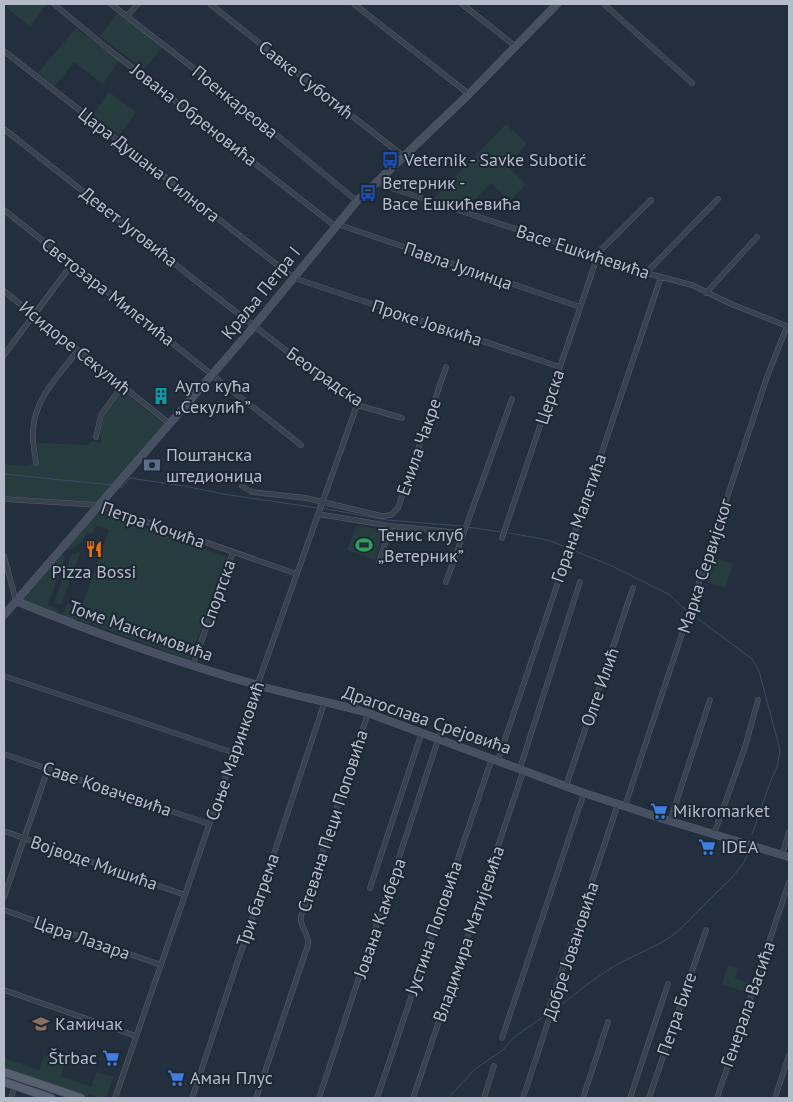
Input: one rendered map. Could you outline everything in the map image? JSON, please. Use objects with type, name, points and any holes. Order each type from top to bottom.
[{"type":"main road","points":[[4,1072],[81,1098]]},
{"type":"main road","points":[[4,1082],[51,1098]]},
{"type":"street","name":"Јована Обреновића","points":[[54,4],[107,48],[336,225]]},
{"type":"street","name":"Поенкареова","points":[[111,4],[233,99],[357,201]]},
{"type":"street","points":[[127,16],[138,4]]},
{"type":"street","name":"Савке Суботић","points":[[210,4],[403,156]]},
{"type":"street","points":[[354,4],[469,94]]},
{"type":"street","points":[[462,4],[516,46]]},
{"type":"street","name":"Краља Петра I","points":[[4,615],[255,326],[357,201],[469,94],[557,4]]},
{"type":"street","points":[[604,4],[692,83]]},
{"type":"street","name":"Цара Душана Силнога","points":[[4,51],[294,278]]},
{"type":"street","name":"Девет Југовића","points":[[4,129],[255,326]]},
{"type":"street","name":"Васе Ешкићевића","points":[[375,182],[646,273],[692,285],[731,304],[788,326]]},
{"type":"street","points":[[646,273],[718,199]]},
{"type":"street","points":[[598,256],[599,252],[651,200]]},
{"type":"street","name":"Светозара Милетића","points":[[4,210],[301,446]]},
{"type":"street","name":"Павла Јулинца","points":[[336,225],[580,307]]},
{"type":"street","points":[[706,293],[757,237]]},
{"type":"street","name":"Церска","points":[[502,538],[598,256]]},
{"type":"street","points":[[4,355],[72,264]]},
{"type":"street","name":"Горана Малетића","points":[[495,759],[661,277]]},
{"type":"street","name":"Проке Јовкића","points":[[294,278],[560,367]]},
{"type":"street","name":"Исидоре Секулић","points":[[4,291],[170,424]]},
{"type":"street","name":"Београдска","points":[[255,326],[357,405],[402,418]]},
{"type":"street","name":"Марка Сервијског","points":[[622,805],[767,377],[788,326]]},
{"type":"street","points":[[36,463],[32,438],[36,410],[41,399],[78,350]]},
{"type":"street","name":"Емила Чакре","points":[[322,502],[382,516],[388,516],[396,512],[446,367]]},
{"type":"street","points":[[96,438],[101,415],[105,407],[122,386]]},
{"type":"street","points":[[446,582],[512,399]]},
{"type":"street","name":"Соње Маринковић","points":[[115,1098],[257,686],[357,405]]},
{"type":"street","points":[[242,486],[252,492],[306,498],[322,502]]},
{"type":"street","name":"Петра Кочића","points":[[4,499],[98,505],[297,574]]},
{"type":"street","points":[[318,514],[391,526],[463,533]]},
{"type":"street","points":[[379,562],[391,526]]},
{"type":"street","name":"Спортска","points":[[192,665],[233,552]]},
{"type":"street","points":[[4,556],[16,601]]},
{"type":"street","name":"Владимира Матијевића","points":[[413,1098],[522,768],[580,582]]},
{"type":"street","name":"Олге Илић","points":[[566,786],[633,588]]},
{"type":"street","name":"Томе Максимовића","points":[[16,601],[192,665],[257,686]]},
{"type":"street","points":[[4,676],[234,753]]},
{"type":"street","name":"Драгослава Срејовића","points":[[257,686],[325,701],[440,736],[566,786],[670,821],[789,857]]},
{"type":"street","points":[[670,821],[710,700]]},
{"type":"street","points":[[714,834],[745,747],[758,700]]},
{"type":"street","name":"Три багрема","points":[[192,1098],[325,701]]},
{"type":"street","name":"Стевана Пеци Поповића","points":[[256,1098],[308,945],[308,936],[302,927],[300,916],[368,713]]},
{"type":"street","points":[[370,888],[422,732]]},
{"type":"street","name":"Јована Камбера","points":[[319,1098],[440,736]]},
{"type":"street","name":"Саве Ковачевића","points":[[4,754],[210,824]]},
{"type":"street","name":"Јустина Поповића","points":[[377,1098],[495,759]]},
{"type":"street","points":[[4,898],[48,769]]},
{"type":"street","points":[[502,1038],[584,792]]},
{"type":"street","name":"Добре Јовановића","points":[[523,1098],[549,1019],[550,1006],[622,805]]},
{"type":"street","name":"Војводе Мишића","points":[[4,832],[185,895]]},
{"type":"street","points":[[782,854],[789,832]]},
{"type":"street","name":"Генерала Васића","points":[[716,1098],[789,882]]},
{"type":"street","name":"Цара Лазара","points":[[4,910],[161,965]]},
{"type":"street","name":"Петра Биге","points":[[649,1098],[706,930]]},
{"type":"street","points":[[630,1098],[668,984]]},
{"type":"street","points":[[4,990],[136,1036]]},
{"type":"street","points":[[583,1098],[608,1022]]},
{"type":"street","points":[[775,1098],[789,1055]]},
{"type":"street","points":[[484,1098],[494,1066]]},
{"type":"street","points":[[11,1098],[15,1086]]},
{"type":"green space","points":[[9,4],[47,4],[30,26],[6,8]]},
{"type":"green space","points":[[119,12],[163,47],[144,69],[100,36]]},
{"type":"green space","points":[[76,28],[119,60],[103,84],[74,62],[55,86],[38,73]]},
{"type":"green space","points":[[109,92],[136,112],[119,136],[93,114]]},
{"type":"green space","points":[[506,124],[527,144],[507,166],[526,184],[510,201],[491,183],[466,209],[433,199]]},
{"type":"green space","points":[[122,390],[165,425],[130,467],[97,502],[4,496],[4,464],[26,466],[40,462],[37,443],[90,445],[91,441],[101,443],[102,421]]},
{"type":"green space","points":[[100,509],[114,515],[114,517],[227,557],[190,660],[77,619],[76,621],[62,616],[67,604],[81,609],[109,530],[96,525],[93,534],[87,533],[81,543],[67,551],[65,549]]},
{"type":"green space","name":"Тенис клуб „Ветерник”","points":[[356,526],[385,530],[375,560],[347,550]]},
{"type":"green space","points":[[79,552],[61,605],[54,603],[71,555]]},
{"type":"green space","points":[[62,554],[65,557],[48,605],[59,610],[57,615],[22,600]]},
{"type":"green space","points":[[708,556],[733,564],[725,588],[700,579]]},
{"type":"green space","points":[[728,965],[743,970],[738,970],[735,978],[751,984],[748,993],[722,984]]},
{"type":"green space","points":[[44,1055],[65,1062],[61,1076],[91,1087],[97,1072],[114,1077],[106,1098],[89,1094],[88,1097],[4,1068],[4,1058],[39,1070]]},
{"type":"waterway","points":[[4,474],[112,485]]},
{"type":"waterway","points":[[119,487],[121,488],[130,478],[318,508]]},
{"type":"waterway","points":[[322,508],[387,520],[462,526]]},
{"type":"waterway","points":[[467,527],[500,532]]},
{"type":"waterway","points":[[509,533],[548,540],[568,548]]},
{"type":"waterway","points":[[572,550],[612,566],[670,595],[682,607],[752,659],[759,671],[780,750],[777,767],[752,834]]},
{"type":"waterway","points":[[556,1009],[605,972],[673,935],[736,873],[744,862],[749,850]]},
{"type":"waterway","points":[[448,1098],[475,1069],[503,1050],[514,1037],[546,1015]]},
{"type":"place","name":"Veternik - Savke Subotić","points":[[390,160]]},
{"type":"place","name":"Ветерник - Васе Ешкићевића","points":[[368,193]]},
{"type":"place","name":"Ауто кућа „Секулић”","points":[[161,396]]},
{"type":"place","name":"Поштанска штедионица","points":[[152,465]]},
{"type":"place","name":"Тенис клуб „Ветерник”","points":[[364,545]]},
{"type":"place","name":"Pizza Bossi","points":[[94,549]]},
{"type":"place","name":"Mikromarket","points":[[659,811]]},
{"type":"place","name":"IDEA","points":[[707,847]]},
{"type":"place","name":"Камичак","points":[[41,1024]]},
{"type":"place","name":"Štrbac","points":[[111,1058]]},
{"type":"place","name":"Аман Плус","points":[[176,1078]]}]
